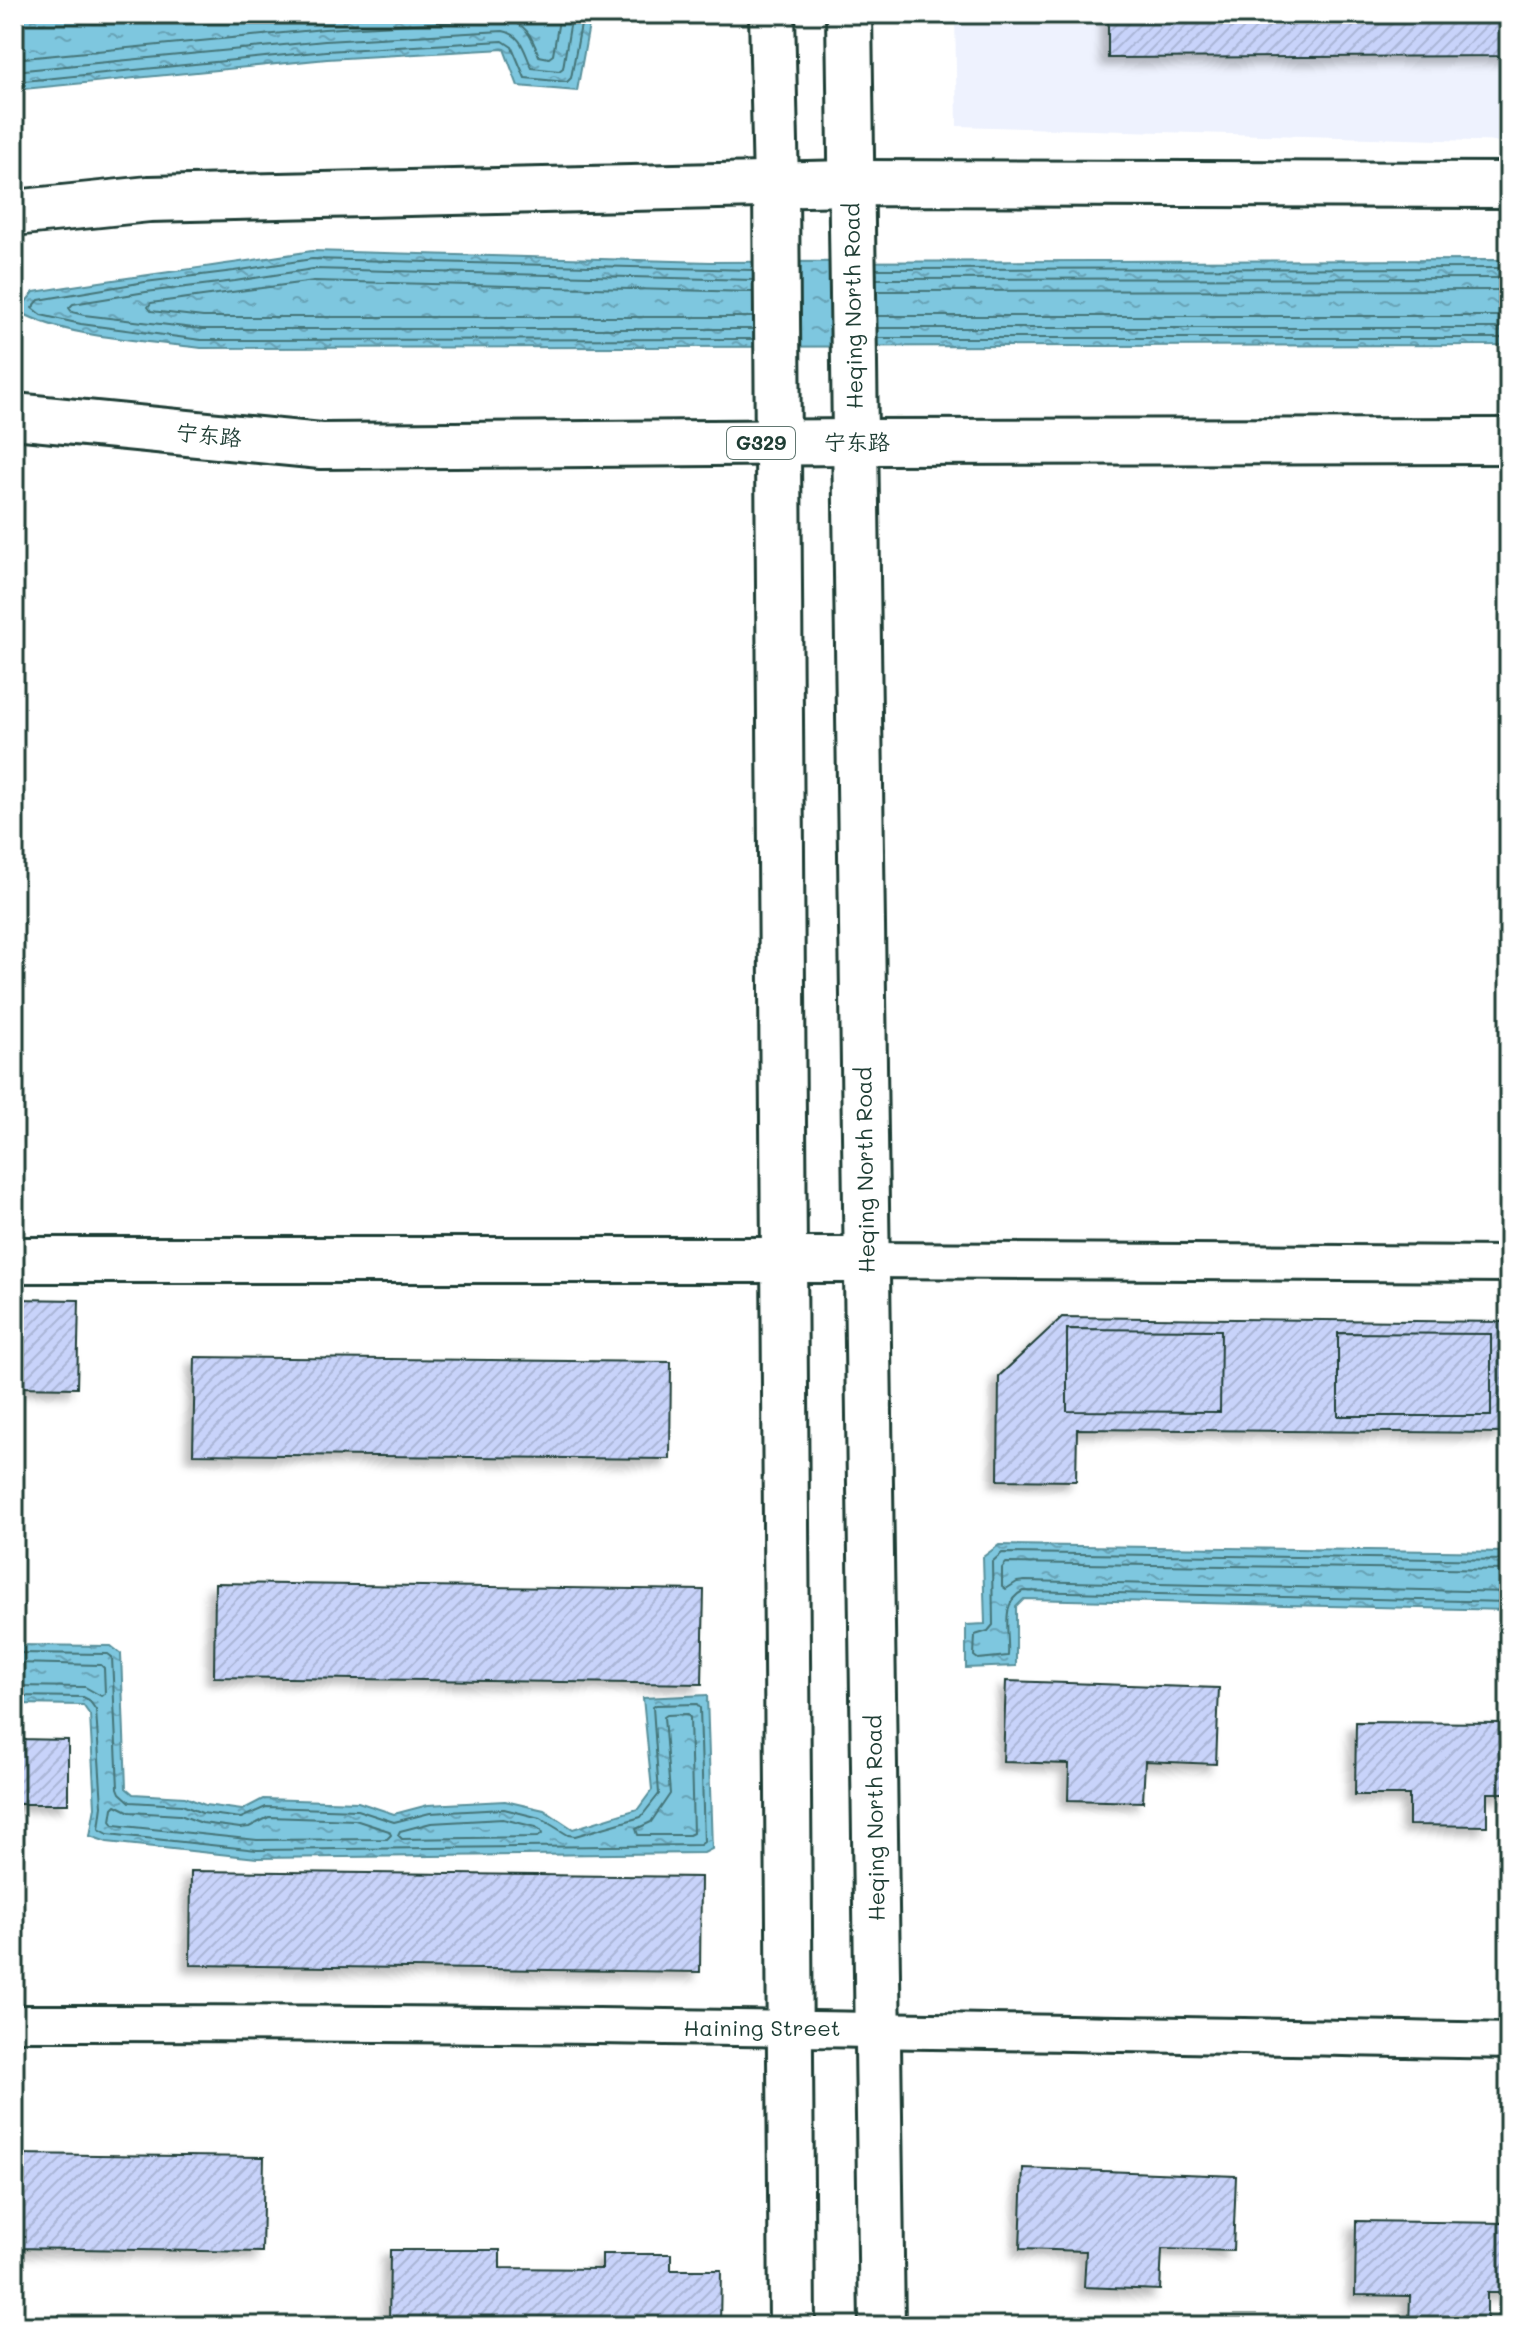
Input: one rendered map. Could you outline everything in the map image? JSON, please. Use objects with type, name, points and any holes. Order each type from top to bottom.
[{"type":"main road","points":[[772,14],[776,185],[792,2326]]},
{"type":"main road","name":"Heqing North Road","points":[[849,14],[882,2326]]},
{"type":"main road","points":[[14,213],[149,199],[850,183],[1509,185]]},
{"type":"main road","name":"宁东路","points":[[14,416],[321,446],[1509,441]]},
{"type":"main road","points":[[14,1260],[866,1260]]},
{"type":"street","points":[[866,1260],[1509,1264]]},
{"type":"street","name":"Haining Street","points":[[14,2023],[284,2022],[878,2029],[1509,2041]]},
{"type":"shaded area","points":[[955,14],[1509,14],[1509,142],[957,126]]},
{"type":"water","points":[[14,14],[591,14],[577,91],[518,86],[504,49],[327,59],[14,90]]},
{"type":"water","points":[[312,251],[711,262],[1509,260],[1509,345],[201,348],[83,333],[18,311],[34,292]]},
{"type":"water","points":[[999,1545],[1509,1552],[1509,1610],[1024,1599],[1016,1607],[1016,1666],[966,1668],[966,1625],[985,1624],[983,1557]]},
{"type":"water","points":[[14,1645],[111,1646],[121,1654],[126,1788],[133,1794],[185,1797],[205,1805],[242,1810],[263,1799],[358,1802],[394,1814],[428,1805],[505,1801],[544,1810],[573,1829],[638,1809],[652,1790],[643,1698],[707,1695],[712,1849],[704,1853],[257,1858],[107,1842],[90,1836],[95,1807],[90,1715],[83,1705],[14,1704]]},
{"type":"building","points":[[1108,14],[1509,14],[1509,56],[1108,58]]},
{"type":"building","points":[[14,1299],[79,1300],[77,1388],[14,1387]]},
{"type":"building","points":[[1062,1317],[1504,1322],[1503,1433],[1077,1429],[1076,1481],[998,1480],[999,1376]]},
{"type":"building","points":[[1067,1329],[1221,1330],[1220,1412],[1067,1411]]},
{"type":"building","points":[[1338,1333],[1491,1334],[1491,1416],[1338,1416]]},
{"type":"building","points":[[195,1357],[671,1362],[670,1459],[193,1454]]},
{"type":"building","points":[[215,1583],[704,1590],[702,1684],[214,1677]]},
{"type":"building","points":[[1006,1681],[1219,1688],[1216,1764],[1145,1761],[1143,1802],[1068,1800],[1069,1764],[1003,1762]]},
{"type":"building","points":[[1356,1722],[1509,1723],[1509,1793],[1487,1793],[1487,1826],[1409,1825],[1409,1795],[1355,1795]]},
{"type":"building","points":[[14,1724],[19,1724],[18,1739],[68,1740],[68,1804],[14,1804]]},
{"type":"building","points":[[191,1871],[701,1877],[700,1972],[190,1965]]},
{"type":"building","points":[[14,2154],[264,2157],[262,2252],[14,2248]]},
{"type":"building","points":[[1023,2168],[1236,2176],[1233,2251],[1162,2249],[1160,2290],[1084,2287],[1086,2251],[1020,2249]]},
{"type":"building","points":[[1356,2221],[1509,2223],[1509,2293],[1487,2293],[1487,2326],[1409,2325],[1410,2296],[1355,2295]]},
{"type":"building","points":[[390,2250],[500,2250],[500,2268],[602,2269],[602,2254],[671,2254],[671,2270],[721,2270],[720,2326],[389,2326]]}]
